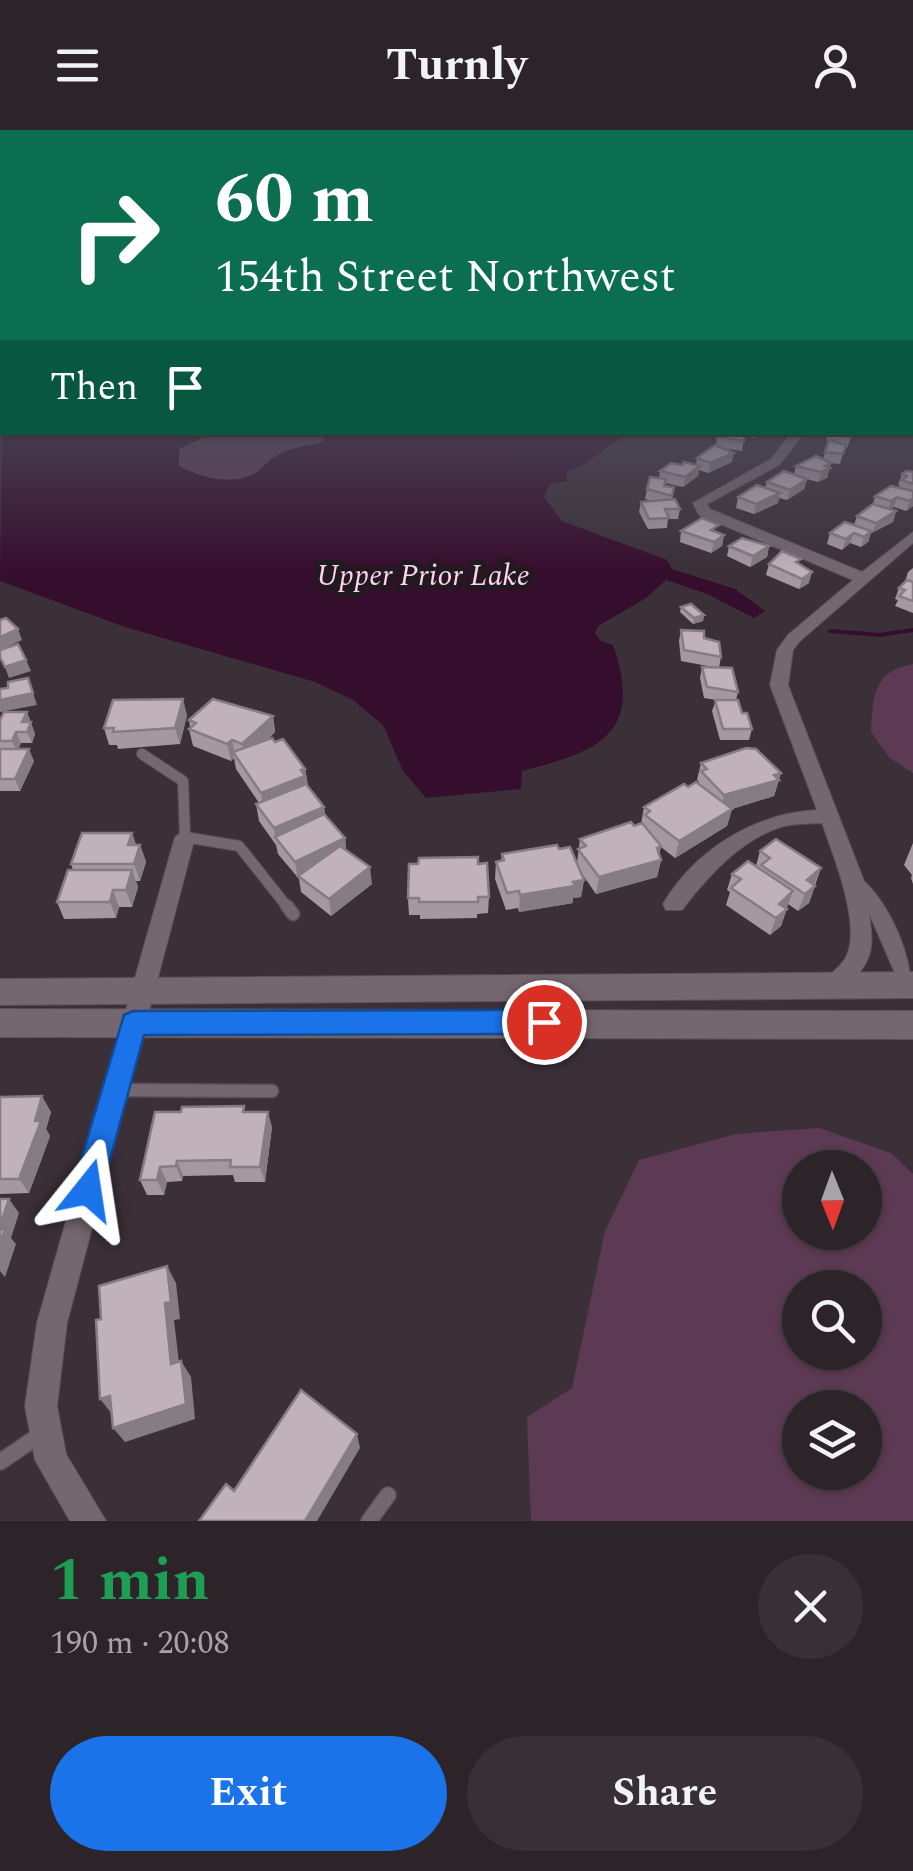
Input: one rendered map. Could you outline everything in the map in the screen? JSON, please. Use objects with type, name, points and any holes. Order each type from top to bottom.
[{"type":"street","points":[[789,443],[774,462],[700,503],[704,512],[862,578]]},
{"type":"street","points":[[834,985],[858,960],[861,937],[854,885],[779,685],[779,671],[785,650],[794,638],[913,536]]},
{"type":"street","points":[[674,904],[688,885],[748,836],[774,821],[828,816]]},
{"type":"street","points":[[89,1521],[51,1460],[41,1406],[52,1323],[185,837]]},
{"type":"street","points":[[854,885],[877,906],[912,990]]},
{"type":"street","points":[[0,1023],[138,1008],[834,985],[912,990]]},
{"type":"street","points":[[617,1022],[741,1006],[897,1004],[912,990]]},
{"type":"street","points":[[0,992],[138,1008],[617,1022],[913,1024]]},
{"type":"lane","points":[[142,754],[184,781],[185,837],[239,846],[293,914]]},
{"type":"lane","points":[[115,1090],[272,1091]]},
{"type":"lane","points":[[0,1462],[46,1431]]},
{"type":"lane","points":[[369,1521],[388,1496]]},
{"type":"shaded area","points":[[192,443],[319,443],[282,453],[248,477],[228,480],[179,466],[179,449]]},
{"type":"shaded area","points":[[913,664],[913,773],[890,758],[871,732],[878,687],[890,672]]},
{"type":"shaded area","points":[[819,1128],[891,1153],[913,1174],[913,1521],[531,1521],[527,1417],[572,1388],[605,1231],[639,1160],[736,1134]]},
{"type":"water","name":"Upper Prior Lake","points":[[2,443],[192,443],[179,449],[179,466],[228,480],[248,477],[287,451],[319,443],[614,443],[585,464],[567,471],[567,481],[550,484],[544,497],[562,521],[667,560],[672,569],[735,589],[765,611],[754,618],[707,594],[666,580],[646,598],[598,626],[595,633],[601,641],[613,645],[621,675],[623,700],[618,719],[608,734],[573,756],[522,771],[521,789],[426,798],[403,771],[383,725],[353,700],[315,682],[125,627],[0,581]]},
{"type":"building","points":[[828,443],[846,445],[843,454],[825,452]]},
{"type":"building","points":[[715,445],[734,453],[710,463],[697,458]]},
{"type":"building","points":[[816,456],[831,463],[825,466],[830,468],[821,472],[796,466]]},
{"type":"building","points":[[671,463],[700,466],[685,477],[660,471]]},
{"type":"building","points":[[784,471],[807,479],[790,490],[767,482]]},
{"type":"building","points":[[906,471],[913,472],[913,484],[902,480]]},
{"type":"building","points":[[650,477],[666,479],[664,486],[674,487],[672,496],[647,489]]},
{"type":"building","points":[[757,485],[780,493],[756,504],[738,497]]},
{"type":"building","points":[[891,486],[913,491],[913,498],[910,501],[897,497],[891,501],[875,496]]},
{"type":"building","points":[[675,499],[680,509],[665,509],[669,518],[649,519],[641,502]]},
{"type":"building","points":[[873,504],[896,511],[876,523],[857,516]]},
{"type":"building","points":[[702,518],[719,525],[711,530],[724,535],[714,542],[681,531]]},
{"type":"building","points":[[845,522],[871,531],[864,537],[854,533],[846,539],[830,533]]},
{"type":"building","points":[[742,538],[769,546],[753,556],[729,546]]},
{"type":"building","points":[[782,551],[801,559],[796,562],[812,572],[802,579],[769,564]]},
{"type":"building","points":[[907,580],[913,582],[913,601],[899,596],[905,590],[899,588]]},
{"type":"building","points":[[691,604],[704,615],[694,618],[681,607]]},
{"type":"building","points":[[6,618],[18,629],[0,637],[0,620]]},
{"type":"building","points":[[681,630],[704,631],[704,638],[719,642],[721,657],[684,650]]},
{"type":"building","points":[[18,644],[26,660],[5,667],[0,650]]},
{"type":"building","points":[[702,667],[732,668],[738,692],[707,687]]},
{"type":"building","points":[[28,678],[33,693],[0,700],[0,689],[8,688],[8,682]]},
{"type":"building","points":[[183,699],[175,728],[113,732],[114,728],[104,728],[113,700]]},
{"type":"building","points":[[213,699],[273,716],[242,744],[232,740],[227,744],[189,729],[196,723],[189,720]]},
{"type":"building","points":[[715,700],[738,700],[752,729],[723,729]]},
{"type":"building","points":[[4,712],[27,712],[22,722],[31,722],[27,732],[16,732],[12,741],[0,741]]},
{"type":"building","points":[[272,738],[275,742],[283,739],[305,769],[301,770],[305,776],[261,793],[233,752]]},
{"type":"building","points":[[746,748],[756,749],[781,773],[774,775],[779,780],[724,795],[701,771],[707,769],[701,763]]},
{"type":"building","points":[[0,749],[29,749],[15,779],[0,779]]},
{"type":"building","points":[[696,782],[732,809],[679,841],[645,815],[650,811],[644,807],[684,784],[688,787]]},
{"type":"building","points":[[306,784],[324,807],[274,828],[256,804]]},
{"type":"building","points":[[324,814],[345,838],[295,862],[275,837]]},
{"type":"building","points":[[631,822],[634,826],[642,823],[661,846],[657,848],[661,860],[599,877],[578,849],[586,846],[580,839]]},
{"type":"building","points":[[82,833],[132,833],[128,845],[140,845],[134,864],[71,864]]},
{"type":"building","points":[[776,839],[821,868],[807,880],[815,886],[805,894],[761,865],[770,858],[760,851]]},
{"type":"building","points":[[557,845],[559,849],[570,847],[584,880],[573,882],[575,886],[520,895],[519,891],[507,893],[496,862],[504,860],[502,854]]},
{"type":"building","points":[[340,846],[370,867],[329,899],[298,876]]},
{"type":"building","points":[[478,857],[478,864],[487,863],[489,897],[478,897],[478,902],[419,902],[419,898],[408,898],[409,864],[418,864],[419,858]]},
{"type":"building","points":[[748,861],[793,891],[779,904],[787,909],[776,918],[731,888],[741,879],[732,874]]},
{"type":"building","points":[[68,870],[132,870],[126,890],[113,890],[110,902],[57,902]]},
{"type":"building","points":[[42,1096],[35,1121],[41,1121],[19,1179],[0,1179],[0,1097]]},
{"type":"building","points":[[244,1106],[243,1112],[268,1112],[260,1167],[230,1167],[231,1160],[177,1161],[176,1166],[160,1167],[157,1180],[140,1180],[155,1112],[181,1112],[182,1107]]},
{"type":"building","points":[[0,1199],[9,1199],[0,1225]]},
{"type":"building","points":[[167,1266],[171,1302],[165,1303],[171,1364],[181,1361],[186,1404],[113,1428],[110,1396],[100,1399],[96,1320],[101,1319],[99,1286]]},
{"type":"building","points":[[301,1390],[357,1434],[305,1521],[199,1521],[226,1484],[234,1491]]},
{"type":"waterway","points":[[830,631],[879,635],[913,630]]},
{"type":"route","points":[[88,1190],[133,1023],[544,1022]]}]
